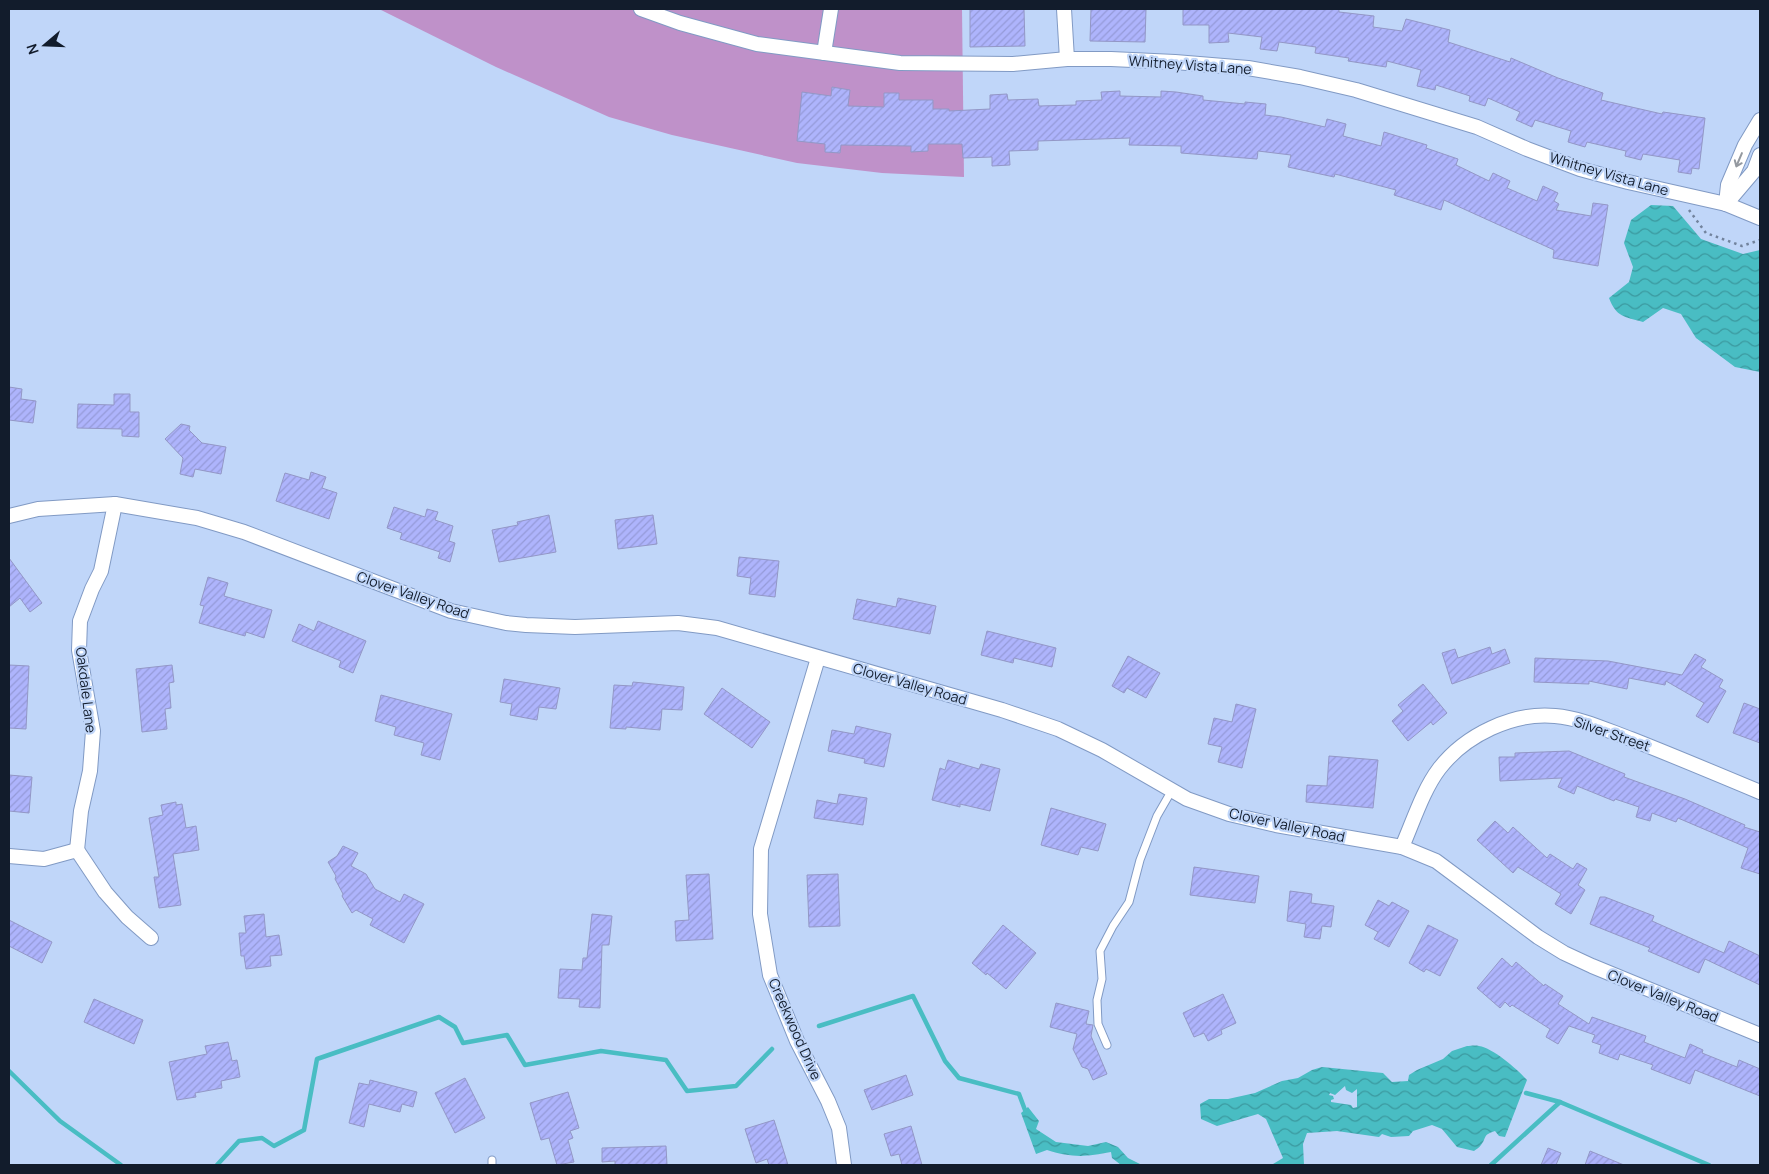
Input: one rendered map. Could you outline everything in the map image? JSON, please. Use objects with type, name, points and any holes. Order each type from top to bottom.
[{"type":"street","name":"Whitney Vista Lane","points":[[641,9],[680,23],[757,44],[900,64],[1013,64],[1067,59],[1111,59],[1248,68],[1300,77],[1356,90],[1477,127],[1580,169],[1726,204],[1760,218]]},
{"type":"street","points":[[824,53],[831,9]]},
{"type":"street","points":[[1064,9],[1067,59]]},
{"type":"street","points":[[1726,204],[1728,185],[1745,145],[1760,120]]},
{"type":"street","points":[[1726,204],[1754,171],[1760,155]]},
{"type":"street","name":"Clover Valley Road","points":[[9,516],[38,509],[115,504],[198,518],[451,610],[485,619],[526,625],[575,627],[678,623],[717,628],[1002,710],[1058,729],[1102,750],[1187,798],[1238,816],[1276,825],[1402,847],[1436,860],[1495,906],[1564,953],[1760,1035]]},
{"type":"street","name":"Oakdale Lane","points":[[77,850],[81,811],[90,771],[93,731],[79,650],[80,621],[101,571],[115,504]]},
{"type":"street","name":"Creekwood Drive","points":[[818,658],[761,850],[760,914],[770,976],[797,1041],[828,1101],[839,1128],[844,1165]]},
{"type":"street","name":"Silver Street","points":[[1402,847],[1422,800],[1439,768],[1466,742],[1499,724],[1528,716],[1556,716],[1587,722],[1760,792]]},
{"type":"street","points":[[9,856],[44,860],[77,850],[105,892],[127,917],[152,938]]},
{"type":"lane","points":[[1107,1045],[1098,1024],[1097,1000],[1102,979],[1100,951],[1113,926],[1129,902],[1140,860],[1158,816],[1172,790]]},
{"type":"path","points":[[1689,210],[1706,233],[1742,246],[1760,240]]},
{"type":"shaded area","points":[[379,9],[962,9],[964,177],[882,173],[797,163],[672,135],[609,117],[496,67]]},
{"type":"water","points":[[1651,205],[1673,206],[1701,239],[1743,254],[1760,250],[1760,372],[1735,367],[1696,338],[1681,314],[1663,308],[1643,322],[1622,315],[1615,309],[1609,298],[1629,282],[1633,267],[1624,243],[1631,220]]},
{"type":"water","points":[[1467,1046],[1485,1048],[1505,1060],[1527,1080],[1505,1137],[1499,1136],[1495,1131],[1491,1132],[1486,1135],[1483,1143],[1474,1151],[1457,1147],[1442,1129],[1432,1125],[1413,1131],[1409,1136],[1391,1137],[1382,1134],[1379,1137],[1337,1131],[1307,1133],[1303,1144],[1304,1165],[1273,1165],[1283,1158],[1266,1119],[1258,1114],[1217,1126],[1201,1119],[1200,1104],[1209,1099],[1228,1099],[1255,1093],[1282,1081],[1298,1078],[1322,1067],[1383,1073],[1392,1082],[1408,1081],[1409,1075],[1443,1059],[1452,1051]],"holes":[[[1345,1086],[1346,1090],[1352,1093],[1357,1089],[1357,1107],[1353,1108],[1351,1105],[1331,1102],[1334,1099],[1333,1096],[1329,1095],[1330,1093],[1335,1095]]]},
{"type":"water","points":[[1028,1107],[1039,1121],[1036,1129],[1056,1142],[1088,1146],[1106,1142],[1118,1147],[1128,1158],[1142,1165],[1121,1165],[1112,1158],[1111,1152],[1079,1156],[1047,1150],[1036,1154],[1021,1113]]},
{"type":"building","points":[[970,9],[1024,9],[1025,46],[970,47]]},
{"type":"building","points":[[1091,9],[1146,9],[1145,42],[1090,41]]},
{"type":"building","points":[[1183,9],[1339,9],[1339,12],[1374,16],[1373,27],[1402,31],[1406,19],[1450,30],[1448,42],[1510,62],[1511,58],[1558,78],[1603,93],[1601,100],[1662,114],[1663,112],[1705,118],[1699,169],[1692,168],[1691,174],[1678,172],[1680,160],[1643,154],[1641,160],[1625,156],[1626,151],[1587,142],[1585,147],[1568,142],[1571,131],[1535,120],[1532,127],[1516,120],[1520,112],[1488,98],[1485,106],[1469,101],[1470,96],[1436,85],[1435,90],[1417,86],[1421,70],[1387,61],[1386,67],[1348,61],[1349,58],[1315,53],[1316,47],[1279,42],[1277,51],[1260,49],[1262,37],[1228,33],[1229,42],[1209,43],[1209,25],[1183,25]]},
{"type":"building","points":[[832,87],[850,90],[848,106],[884,107],[884,93],[899,93],[899,100],[933,100],[933,109],[949,109],[949,111],[990,109],[990,95],[1007,94],[1008,100],[1038,99],[1039,106],[1076,105],[1076,101],[1102,100],[1101,92],[1120,91],[1120,96],[1161,97],[1161,91],[1203,96],[1203,100],[1266,104],[1265,115],[1325,127],[1327,119],[1346,124],[1343,136],[1381,146],[1384,132],[1427,145],[1426,148],[1458,159],[1456,165],[1489,181],[1493,173],[1510,181],[1507,188],[1537,201],[1543,186],[1558,193],[1554,201],[1559,204],[1556,210],[1591,216],[1593,203],[1608,205],[1598,266],[1553,258],[1554,250],[1444,200],[1441,210],[1394,195],[1396,190],[1335,174],[1334,177],[1288,167],[1291,155],[1258,151],[1257,159],[1181,153],[1181,146],[1129,145],[1130,138],[1038,141],[1038,150],[1009,151],[1010,165],[992,166],[992,157],[963,158],[962,144],[928,144],[928,151],[911,152],[911,146],[841,145],[840,153],[825,152],[825,144],[797,141],[802,92],[831,96]]},
{"type":"building","points":[[9,387],[22,389],[21,399],[36,401],[33,423],[9,420]]},
{"type":"building","points":[[114,394],[130,394],[130,412],[139,412],[139,437],[122,436],[122,429],[77,428],[78,404],[114,405]]},
{"type":"building","points":[[181,424],[190,426],[189,430],[202,443],[226,447],[221,474],[195,469],[193,477],[180,474],[183,458],[165,439]]},
{"type":"building","points":[[311,472],[326,477],[322,488],[337,493],[329,519],[276,501],[285,473],[309,480]]},
{"type":"building","points":[[394,507],[425,517],[427,509],[438,512],[435,520],[453,526],[449,541],[455,543],[450,562],[438,558],[440,552],[400,539],[402,533],[387,528]]},
{"type":"building","points":[[549,515],[556,552],[499,562],[492,530],[518,525],[517,522]]},
{"type":"building","points":[[653,515],[657,544],[618,549],[615,520]]},
{"type":"building","points":[[739,557],[779,561],[775,597],[749,594],[751,578],[737,576]]},
{"type":"building","points":[[9,558],[42,603],[30,612],[20,598],[9,607]]},
{"type":"building","points":[[208,577],[228,583],[224,596],[272,610],[264,638],[246,632],[245,636],[199,623],[204,606],[200,605]]},
{"type":"building","points":[[898,598],[936,606],[930,634],[853,619],[857,599],[896,607]]},
{"type":"building","points":[[318,621],[366,641],[353,673],[339,667],[341,661],[292,641],[299,624],[314,631]]},
{"type":"building","points":[[987,631],[1056,648],[1052,667],[1014,658],[1013,663],[981,655]]},
{"type":"building","points":[[1490,647],[1492,654],[1505,649],[1510,663],[1452,684],[1442,653],[1455,649],[1458,658]]},
{"type":"building","points":[[1695,654],[1706,660],[1701,667],[1723,680],[1719,687],[1726,691],[1708,723],[1696,716],[1704,703],[1666,681],[1665,685],[1629,678],[1627,689],[1589,681],[1589,684],[1534,682],[1535,658],[1608,661],[1682,675]]},
{"type":"building","points":[[1128,656],[1160,673],[1146,698],[1127,688],[1124,693],[1112,686]]},
{"type":"building","points":[[9,665],[29,666],[26,729],[9,728]]},
{"type":"building","points":[[172,665],[174,682],[169,683],[171,708],[165,709],[167,729],[142,732],[136,669]]},
{"type":"building","points":[[504,679],[560,688],[556,709],[539,707],[537,720],[510,715],[512,704],[500,702]]},
{"type":"building","points":[[633,682],[684,687],[682,710],[662,709],[660,730],[626,727],[626,729],[610,728],[614,685],[632,686]]},
{"type":"building","points":[[1423,684],[1447,713],[1433,725],[1431,722],[1408,741],[1392,721],[1403,711],[1398,705]]},
{"type":"building","points":[[722,688],[770,722],[752,748],[704,714]]},
{"type":"building","points":[[381,695],[452,714],[440,760],[421,755],[424,743],[394,735],[396,727],[375,721]]},
{"type":"building","points":[[1744,703],[1760,709],[1760,743],[1733,733]]},
{"type":"building","points":[[1236,704],[1256,709],[1242,768],[1218,762],[1222,747],[1208,744],[1214,718],[1232,722]]},
{"type":"building","points":[[856,726],[891,734],[884,767],[864,763],[865,759],[828,751],[832,730],[854,734]]},
{"type":"building","points":[[1569,751],[1625,774],[1624,777],[1685,799],[1745,825],[1744,827],[1760,832],[1760,874],[1741,868],[1748,848],[1678,818],[1676,822],[1652,813],[1650,821],[1636,817],[1639,807],[1615,799],[1614,801],[1577,786],[1574,794],[1558,787],[1562,778],[1500,781],[1499,757],[1515,757],[1515,753]]},
{"type":"building","points":[[1329,756],[1378,760],[1373,808],[1306,802],[1307,785],[1327,786]]},
{"type":"building","points":[[948,760],[979,769],[981,764],[1000,769],[990,811],[960,804],[960,807],[932,800],[940,768],[945,770]]},
{"type":"building","points":[[9,775],[32,777],[29,813],[9,811]]},
{"type":"building","points":[[839,794],[867,798],[863,825],[814,818],[817,800],[837,804]]},
{"type":"building","points":[[176,802],[176,805],[182,804],[186,828],[196,826],[199,850],[173,854],[181,905],[159,908],[154,877],[159,877],[149,818],[163,815],[161,805]]},
{"type":"building","points":[[1051,808],[1106,824],[1098,851],[1081,847],[1078,855],[1041,845]]},
{"type":"building","points":[[1495,821],[1508,833],[1513,827],[1547,858],[1550,854],[1573,869],[1577,863],[1587,869],[1578,885],[1585,890],[1571,914],[1555,904],[1561,894],[1518,867],[1513,873],[1477,840]]},
{"type":"building","points":[[343,846],[358,853],[351,866],[366,874],[375,889],[400,902],[404,894],[424,904],[404,943],[370,925],[373,919],[356,910],[352,913],[342,896],[343,894],[335,879],[336,876],[328,862],[337,856]]},
{"type":"building","points":[[1194,867],[1259,876],[1255,903],[1190,895]]},
{"type":"building","points":[[709,874],[713,939],[676,941],[675,921],[689,920],[686,875]]},
{"type":"building","points":[[838,874],[840,926],[809,927],[807,875]]},
{"type":"building","points":[[1290,891],[1312,894],[1311,903],[1334,906],[1331,927],[1322,926],[1320,939],[1304,937],[1306,924],[1287,921]]},
{"type":"building","points":[[1600,897],[1605,897],[1654,916],[1652,921],[1724,953],[1729,941],[1760,956],[1760,985],[1705,959],[1699,973],[1648,951],[1650,948],[1590,924]]},
{"type":"building","points":[[1378,900],[1389,906],[1392,902],[1409,911],[1389,947],[1374,939],[1378,932],[1365,925]]},
{"type":"building","points":[[264,914],[266,937],[279,935],[282,955],[270,956],[271,966],[246,969],[244,956],[241,956],[239,933],[246,933],[244,916]]},
{"type":"building","points":[[592,914],[612,916],[609,945],[602,945],[600,1008],[579,1007],[580,999],[558,998],[560,969],[582,970],[583,958],[587,958]]},
{"type":"building","points":[[9,920],[52,942],[42,963],[9,946]]},
{"type":"building","points":[[1003,925],[1036,953],[1006,989],[972,963]]},
{"type":"building","points":[[1428,925],[1458,940],[1440,976],[1426,969],[1424,972],[1409,963]]},
{"type":"building","points":[[1502,958],[1512,967],[1516,962],[1544,986],[1545,984],[1563,996],[1558,1004],[1589,1024],[1592,1017],[1646,1036],[1644,1042],[1685,1058],[1690,1044],[1703,1050],[1702,1053],[1737,1067],[1739,1060],[1760,1069],[1760,1096],[1695,1070],[1690,1084],[1651,1069],[1653,1065],[1620,1054],[1618,1060],[1599,1053],[1601,1045],[1592,1042],[1595,1035],[1569,1026],[1558,1044],[1546,1037],[1550,1029],[1512,1005],[1510,1007],[1505,1002],[1500,1008],[1477,988]]},
{"type":"building","points":[[1223,994],[1236,1023],[1221,1030],[1222,1034],[1208,1041],[1204,1033],[1194,1037],[1183,1013]]},
{"type":"building","points":[[94,999],[143,1020],[134,1044],[84,1022]]},
{"type":"building","points":[[1056,1003],[1089,1011],[1086,1024],[1093,1025],[1091,1036],[1107,1074],[1093,1080],[1088,1069],[1082,1067],[1073,1049],[1077,1034],[1050,1027]]},
{"type":"building","points":[[228,1042],[232,1061],[237,1060],[240,1077],[221,1081],[222,1088],[195,1093],[196,1097],[177,1100],[169,1062],[207,1054],[205,1046]]},
{"type":"building","points":[[906,1075],[913,1095],[872,1110],[864,1090]]},
{"type":"building","points":[[465,1078],[485,1118],[455,1133],[435,1093]]},
{"type":"building","points":[[370,1080],[417,1092],[413,1107],[402,1104],[400,1112],[369,1104],[364,1127],[349,1123],[359,1083],[369,1085]]},
{"type":"building","points":[[568,1092],[579,1128],[570,1131],[573,1138],[568,1140],[574,1162],[557,1165],[549,1138],[541,1140],[530,1103]]},
{"type":"building","points":[[774,1120],[788,1165],[769,1165],[767,1159],[756,1163],[745,1129]]},
{"type":"building","points":[[911,1126],[922,1165],[902,1165],[899,1154],[891,1156],[884,1134]]},
{"type":"building","points":[[666,1146],[667,1165],[615,1165],[615,1161],[602,1162],[602,1148]]},
{"type":"building","points":[[1548,1148],[1561,1153],[1556,1165],[1541,1165]]},
{"type":"building","points":[[1590,1151],[1624,1165],[1585,1165]]},
{"type":"waterway","points":[[819,1026],[913,996],[945,1061],[959,1078],[1019,1094],[1025,1110]]},
{"type":"waterway","points":[[217,1165],[239,1141],[262,1138],[274,1146],[304,1130],[317,1059],[439,1017],[455,1027],[463,1043],[507,1035],[525,1065],[601,1051],[666,1060],[687,1091],[736,1086],[772,1049]]},
{"type":"waterway","points":[[9,1071],[60,1121],[121,1165]]},
{"type":"waterway","points":[[1526,1093],[1560,1102]]},
{"type":"waterway","points":[[1491,1165],[1560,1102],[1709,1165]]}]
